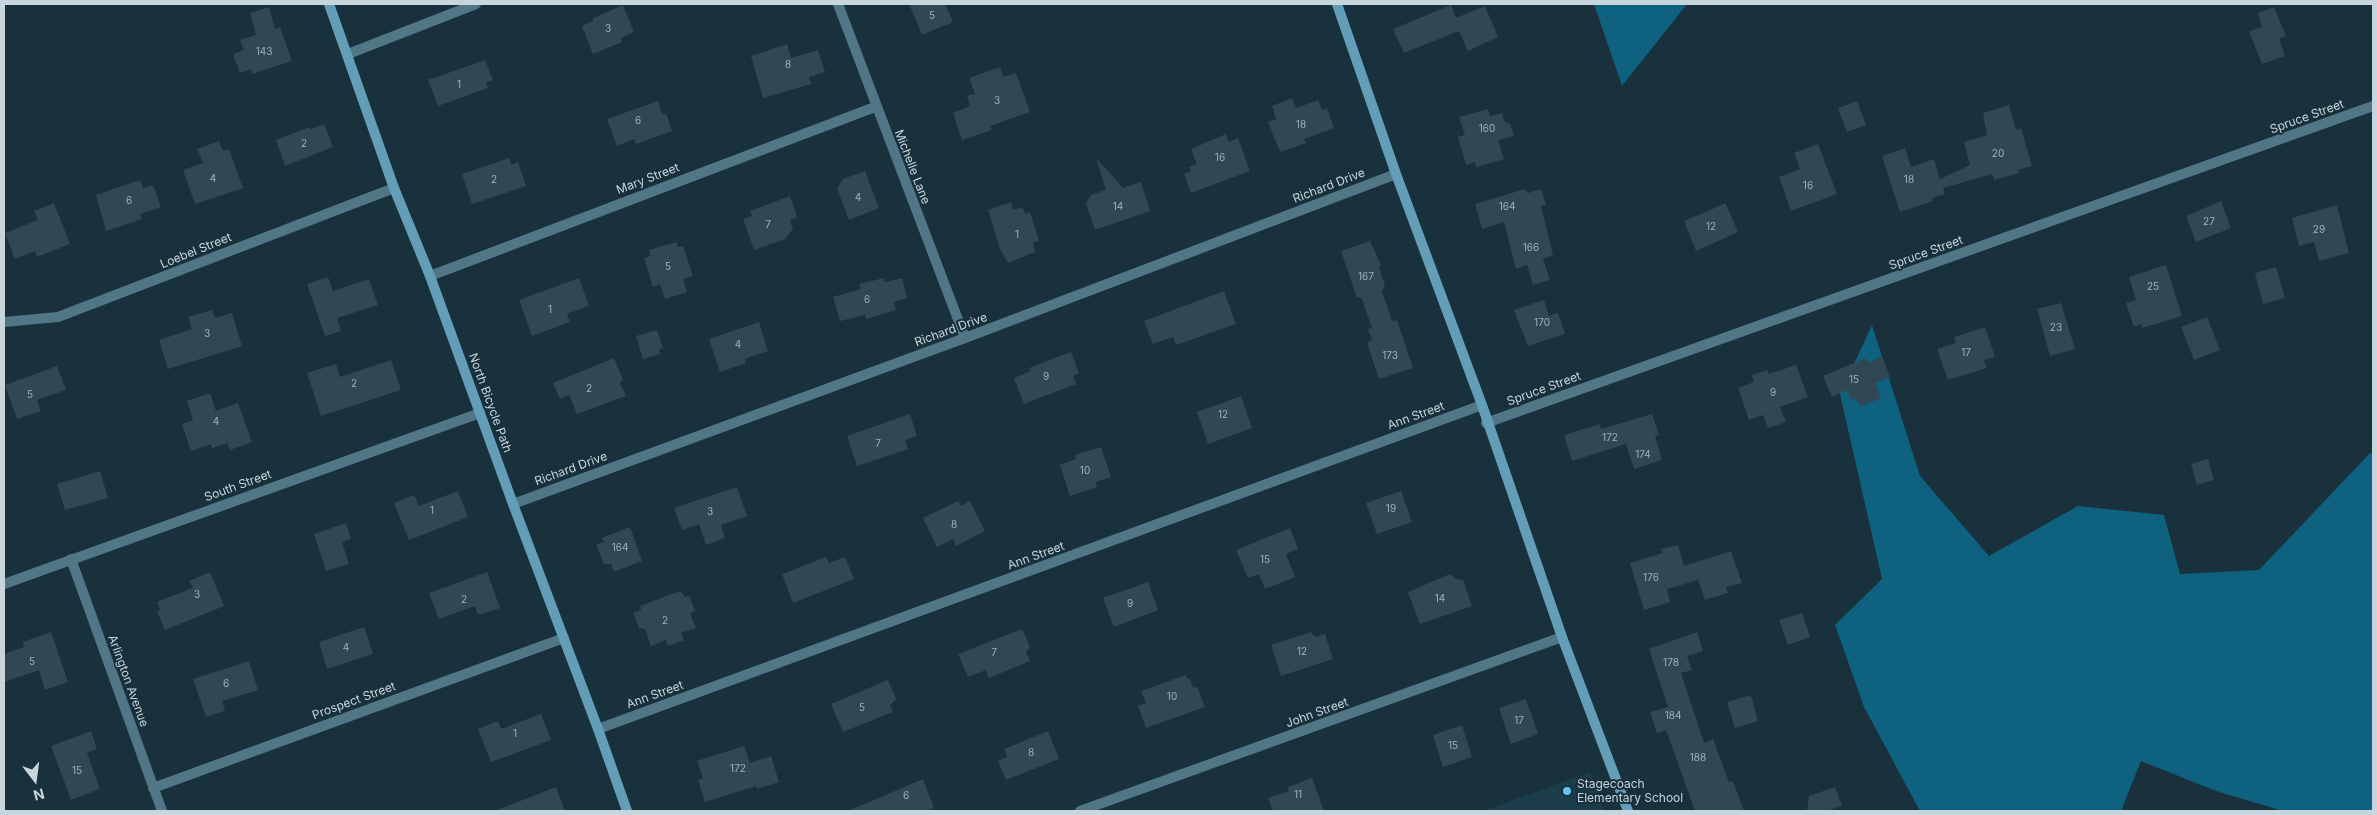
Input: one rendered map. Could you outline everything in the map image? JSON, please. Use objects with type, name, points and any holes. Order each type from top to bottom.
[{"type":"street","name":"North Bicycle Path","points":[[329,4],[394,188],[430,276],[627,811]]},
{"type":"street","points":[[348,54],[476,4]]},
{"type":"street","name":"Michelle Lane","points":[[838,4],[875,107],[965,338]]},
{"type":"street","points":[[1337,4],[1396,174],[1482,405],[1486,423],[1562,637],[1628,811]]},
{"type":"street","name":"Spruce Street","points":[[1486,423],[2373,106]]},
{"type":"street","name":"Mary Street","points":[[430,276],[875,107]]},
{"type":"street","name":"Richard Drive","points":[[513,504],[965,338],[1396,174]]},
{"type":"street","name":"Loebel Street","points":[[4,322],[58,317],[394,188]]},
{"type":"street","name":"Ann Street","points":[[598,729],[1482,405]]},
{"type":"street","name":"South Street","points":[[4,584],[480,413]]},
{"type":"street","name":"Arlington Avenue","points":[[71,559],[162,811]]},
{"type":"street","name":"John Street","points":[[1080,811],[1562,637]]},
{"type":"street","name":"Prospect Street","points":[[154,788],[564,638]]},
{"type":"shaded area","points":[[1594,4],[1687,4],[1622,86]]},
{"type":"shaded area","points":[[1872,325],[1920,476],[1989,556],[2078,506],[2164,515],[2180,574],[2259,570],[2370,453],[2373,454],[2373,811],[2283,811],[2216,791],[2141,761],[2121,811],[1920,811],[1864,707],[1835,625],[1882,579],[1840,394]]},
{"type":"shaded area","name":"Stagecoach Elementary School","points":[[1590,772],[1604,811],[1483,811]]},
{"type":"building","points":[[909,4],[945,4],[953,22],[922,35]]},
{"type":"building","points":[[623,5],[634,32],[621,38],[622,42],[593,54],[582,26],[593,21],[593,18]]},
{"type":"building","points":[[1451,5],[1456,18],[1485,6],[1498,37],[1468,51],[1459,31],[1404,53],[1393,29]]},
{"type":"building","points":[[269,7],[275,29],[280,27],[292,61],[252,74],[251,69],[240,73],[233,54],[244,50],[240,40],[256,35],[250,13]]},
{"type":"building","points":[[2274,7],[2286,36],[2279,39],[2285,56],[2262,64],[2249,31],[2262,27],[2258,13]]},
{"type":"building","points":[[787,44],[791,58],[818,50],[825,72],[809,77],[811,84],[763,98],[751,56]]},
{"type":"building","points":[[485,60],[493,80],[486,83],[488,88],[438,106],[428,80]]},
{"type":"building","points":[[1000,67],[1003,77],[1016,73],[1030,112],[990,126],[992,130],[962,140],[953,113],[970,106],[967,96],[975,94],[969,78]]},
{"type":"building","points":[[1292,98],[1296,108],[1318,100],[1322,110],[1327,108],[1334,128],[1304,139],[1306,143],[1280,152],[1268,122],[1276,119],[1272,106]]},
{"type":"building","points":[[658,101],[662,114],[666,113],[672,131],[636,144],[634,139],[617,146],[607,119]]},
{"type":"building","points":[[1857,101],[1866,125],[1847,132],[1838,108]]},
{"type":"building","points":[[2009,105],[2016,130],[2021,128],[2032,166],[2018,170],[2019,173],[1994,180],[1992,174],[1943,188],[1945,194],[1932,198],[1933,201],[1900,212],[1882,156],[1905,148],[1911,167],[1934,159],[1940,179],[1970,165],[1964,142],[1987,135],[1983,113]]},
{"type":"building","points":[[1488,109],[1490,116],[1502,113],[1504,121],[1510,124],[1514,136],[1498,140],[1504,159],[1476,167],[1475,162],[1466,165],[1458,137],[1465,135],[1459,117]]},
{"type":"building","points":[[324,124],[333,147],[285,166],[276,140],[309,127],[311,129]]},
{"type":"building","points":[[1226,134],[1229,142],[1238,138],[1250,171],[1191,193],[1184,174],[1191,171],[1189,167],[1197,164],[1191,149]]},
{"type":"building","points":[[219,141],[223,151],[229,149],[243,188],[195,204],[183,170],[203,163],[197,149]]},
{"type":"building","points":[[1818,144],[1837,194],[1791,211],[1779,177],[1800,169],[1794,153]]},
{"type":"building","points":[[509,158],[511,165],[518,162],[526,186],[472,204],[462,174]]},
{"type":"building","points":[[1096,158],[1123,188],[1141,182],[1150,211],[1095,230],[1086,203],[1091,195],[1106,190]]},
{"type":"building","points":[[865,171],[879,208],[849,220],[837,188],[843,179]]},
{"type":"building","points":[[140,180],[143,188],[153,185],[161,207],[140,214],[142,219],[106,231],[96,195]]},
{"type":"building","points":[[1525,189],[1528,193],[1541,189],[1546,205],[1541,206],[1553,255],[1543,259],[1550,280],[1533,285],[1527,265],[1516,269],[1504,222],[1482,229],[1475,204]]},
{"type":"building","points":[[790,196],[797,217],[790,220],[793,229],[785,239],[754,250],[743,219],[752,216],[750,211]]},
{"type":"building","points":[[2221,201],[2231,228],[2196,242],[2186,216]]},
{"type":"building","points":[[1011,202],[1013,210],[1023,207],[1025,214],[1030,212],[1039,241],[1033,242],[1035,252],[1008,263],[1000,249],[988,210]]},
{"type":"building","points":[[54,203],[70,244],[37,257],[35,251],[15,259],[5,233],[38,220],[34,211]]},
{"type":"building","points":[[1726,204],[1738,232],[1696,251],[1684,221]]},
{"type":"building","points":[[2337,205],[2349,253],[2319,261],[2314,242],[2299,246],[2292,218]]},
{"type":"building","points":[[1370,241],[1381,265],[1379,267],[1385,286],[1382,291],[1392,321],[1397,320],[1413,368],[1379,379],[1367,343],[1372,340],[1368,329],[1372,328],[1361,297],[1357,298],[1341,251]]},
{"type":"building","points":[[676,242],[678,247],[683,246],[693,276],[683,279],[687,292],[665,299],[660,284],[653,287],[644,258],[651,256],[649,250]]},
{"type":"building","points":[[2166,265],[2182,316],[2142,328],[2141,324],[2134,327],[2126,303],[2136,300],[2129,277]]},
{"type":"building","points":[[2276,267],[2285,298],[2263,304],[2255,273]]},
{"type":"building","points":[[328,277],[333,291],[369,279],[378,305],[337,318],[341,331],[325,336],[307,284]]},
{"type":"building","points":[[579,278],[589,306],[567,314],[570,322],[532,336],[519,300]]},
{"type":"building","points":[[884,278],[885,282],[902,278],[907,298],[894,302],[896,310],[866,319],[865,315],[840,321],[833,297],[861,289],[859,284]]},
{"type":"building","points":[[1224,291],[1236,324],[1176,345],[1173,337],[1153,344],[1144,321]]},
{"type":"building","points":[[1544,300],[1549,316],[1558,313],[1565,334],[1528,346],[1514,310]]},
{"type":"building","points":[[2061,303],[2075,349],[2050,356],[2037,309]]},
{"type":"building","points":[[212,310],[215,318],[232,313],[242,346],[168,369],[159,340],[192,329],[188,317]]},
{"type":"building","points":[[2207,317],[2220,350],[2194,360],[2181,327]]},
{"type":"building","points":[[759,322],[768,351],[745,359],[746,363],[720,372],[709,339]]},
{"type":"building","points":[[1985,327],[1995,357],[1984,360],[1987,368],[1948,380],[1937,349],[1956,343],[1954,337]]},
{"type":"building","points":[[657,330],[663,348],[659,350],[660,354],[643,359],[636,336]]},
{"type":"building","points":[[1071,352],[1079,373],[1073,376],[1076,384],[1024,404],[1014,378],[1031,371],[1029,368]]},
{"type":"building","points":[[1882,356],[1890,377],[1875,383],[1881,398],[1860,407],[1856,398],[1851,400],[1847,390],[1832,397],[1823,376],[1866,358],[1868,363]]},
{"type":"building","points":[[614,358],[623,380],[620,383],[626,396],[577,414],[569,395],[560,399],[553,383]]},
{"type":"building","points":[[391,360],[401,390],[321,416],[307,373],[336,364],[340,377]]},
{"type":"building","points":[[1796,365],[1808,397],[1780,407],[1786,422],[1768,428],[1763,415],[1749,420],[1738,388],[1754,382],[1752,375],[1767,370],[1769,374]]},
{"type":"building","points":[[57,366],[66,390],[37,400],[41,411],[17,419],[5,385]]},
{"type":"building","points":[[210,393],[216,411],[238,403],[252,442],[230,450],[227,443],[212,448],[211,444],[191,451],[182,424],[193,420],[187,401]]},
{"type":"building","points":[[1241,396],[1252,428],[1208,444],[1197,412]]},
{"type":"building","points":[[910,414],[917,436],[905,440],[908,449],[857,466],[847,436]]},
{"type":"building","points":[[1652,414],[1659,435],[1655,436],[1662,460],[1634,469],[1626,444],[1572,461],[1564,435],[1600,424],[1601,429]]},
{"type":"building","points":[[1101,447],[1111,477],[1096,482],[1097,487],[1070,496],[1060,465],[1076,459],[1075,455]]},
{"type":"building","points":[[2208,459],[2214,480],[2197,485],[2191,464]]},
{"type":"building","points":[[100,471],[108,498],[65,510],[57,484]]},
{"type":"building","points":[[737,487],[747,516],[721,525],[725,538],[706,545],[699,524],[682,530],[674,508]]},
{"type":"building","points":[[458,491],[468,517],[409,540],[394,503],[414,495],[419,506]]},
{"type":"building","points":[[1401,491],[1412,522],[1377,534],[1366,503]]},
{"type":"building","points":[[958,501],[961,506],[970,501],[985,531],[956,546],[953,539],[937,547],[923,518]]},
{"type":"building","points":[[346,523],[351,539],[342,542],[349,564],[326,571],[314,534]]},
{"type":"building","points":[[630,527],[642,561],[614,572],[611,564],[604,564],[596,545],[604,542],[602,538]]},
{"type":"building","points":[[1290,528],[1298,549],[1286,554],[1295,577],[1265,589],[1259,574],[1248,578],[1236,550]]},
{"type":"building","points":[[1678,545],[1684,566],[1731,551],[1742,583],[1726,587],[1728,593],[1705,600],[1698,580],[1667,589],[1670,602],[1644,610],[1630,563],[1663,553],[1661,549]]},
{"type":"building","points":[[826,557],[829,563],[845,557],[854,579],[793,603],[782,574]]},
{"type":"building","points":[[210,572],[224,606],[165,630],[157,611],[160,610],[157,602],[193,588],[189,581]]},
{"type":"building","points":[[487,572],[500,608],[478,615],[475,606],[439,619],[429,593]]},
{"type":"building","points":[[1450,574],[1456,579],[1463,580],[1472,606],[1420,624],[1408,592]]},
{"type":"building","points":[[1148,582],[1158,610],[1114,627],[1103,598]]},
{"type":"building","points":[[680,591],[685,597],[689,596],[695,610],[690,614],[696,628],[681,633],[684,640],[668,646],[666,640],[651,646],[645,629],[639,628],[633,613],[641,610],[640,606]]},
{"type":"building","points":[[1802,613],[1810,637],[1788,645],[1779,620]]},
{"type":"building","points":[[364,627],[373,654],[327,669],[319,642]]},
{"type":"building","points":[[1022,629],[1030,647],[1026,652],[1030,661],[989,678],[986,670],[968,677],[958,654]]},
{"type":"building","points":[[51,632],[68,682],[45,690],[39,670],[4,682],[4,654],[24,647],[23,642]]},
{"type":"building","points":[[1311,632],[1315,637],[1325,634],[1333,659],[1281,676],[1271,645]]},
{"type":"building","points":[[1697,632],[1703,651],[1687,656],[1692,670],[1681,673],[1704,743],[1713,739],[1729,782],[1733,781],[1744,811],[1695,811],[1666,730],[1657,733],[1650,712],[1668,707],[1649,649]]},
{"type":"building","points":[[249,661],[258,690],[222,701],[225,711],[206,717],[193,679]]},
{"type":"building","points":[[1186,675],[1187,679],[1190,678],[1193,688],[1197,687],[1205,707],[1146,728],[1138,706],[1146,703],[1141,691]]},
{"type":"building","points":[[888,680],[896,699],[890,705],[893,712],[843,732],[831,704]]},
{"type":"building","points":[[1751,695],[1758,721],[1735,728],[1727,702]]},
{"type":"building","points":[[1526,699],[1538,734],[1511,744],[1499,708]]},
{"type":"building","points":[[541,714],[551,740],[491,762],[478,729],[498,721],[501,729]]},
{"type":"building","points":[[1462,725],[1472,757],[1443,767],[1433,735]]},
{"type":"building","points":[[91,731],[97,749],[87,753],[100,789],[71,800],[51,746]]},
{"type":"building","points":[[1048,731],[1059,759],[1006,780],[998,761],[1007,757],[1004,749]]},
{"type":"building","points":[[744,746],[750,763],[771,756],[779,782],[757,789],[756,786],[705,802],[698,780],[703,778],[697,761]]},
{"type":"building","points":[[1312,778],[1324,811],[1273,811],[1268,798],[1289,791],[1288,787]]},
{"type":"building","points":[[923,779],[934,808],[925,811],[848,811]]},
{"type":"building","points":[[556,787],[565,811],[497,811],[497,810]]},
{"type":"building","points":[[1835,787],[1842,806],[1826,811],[1807,811],[1809,796]]},
{"type":"place","name":"Stagecoach Elementary School","points":[[1567,791]]}]
